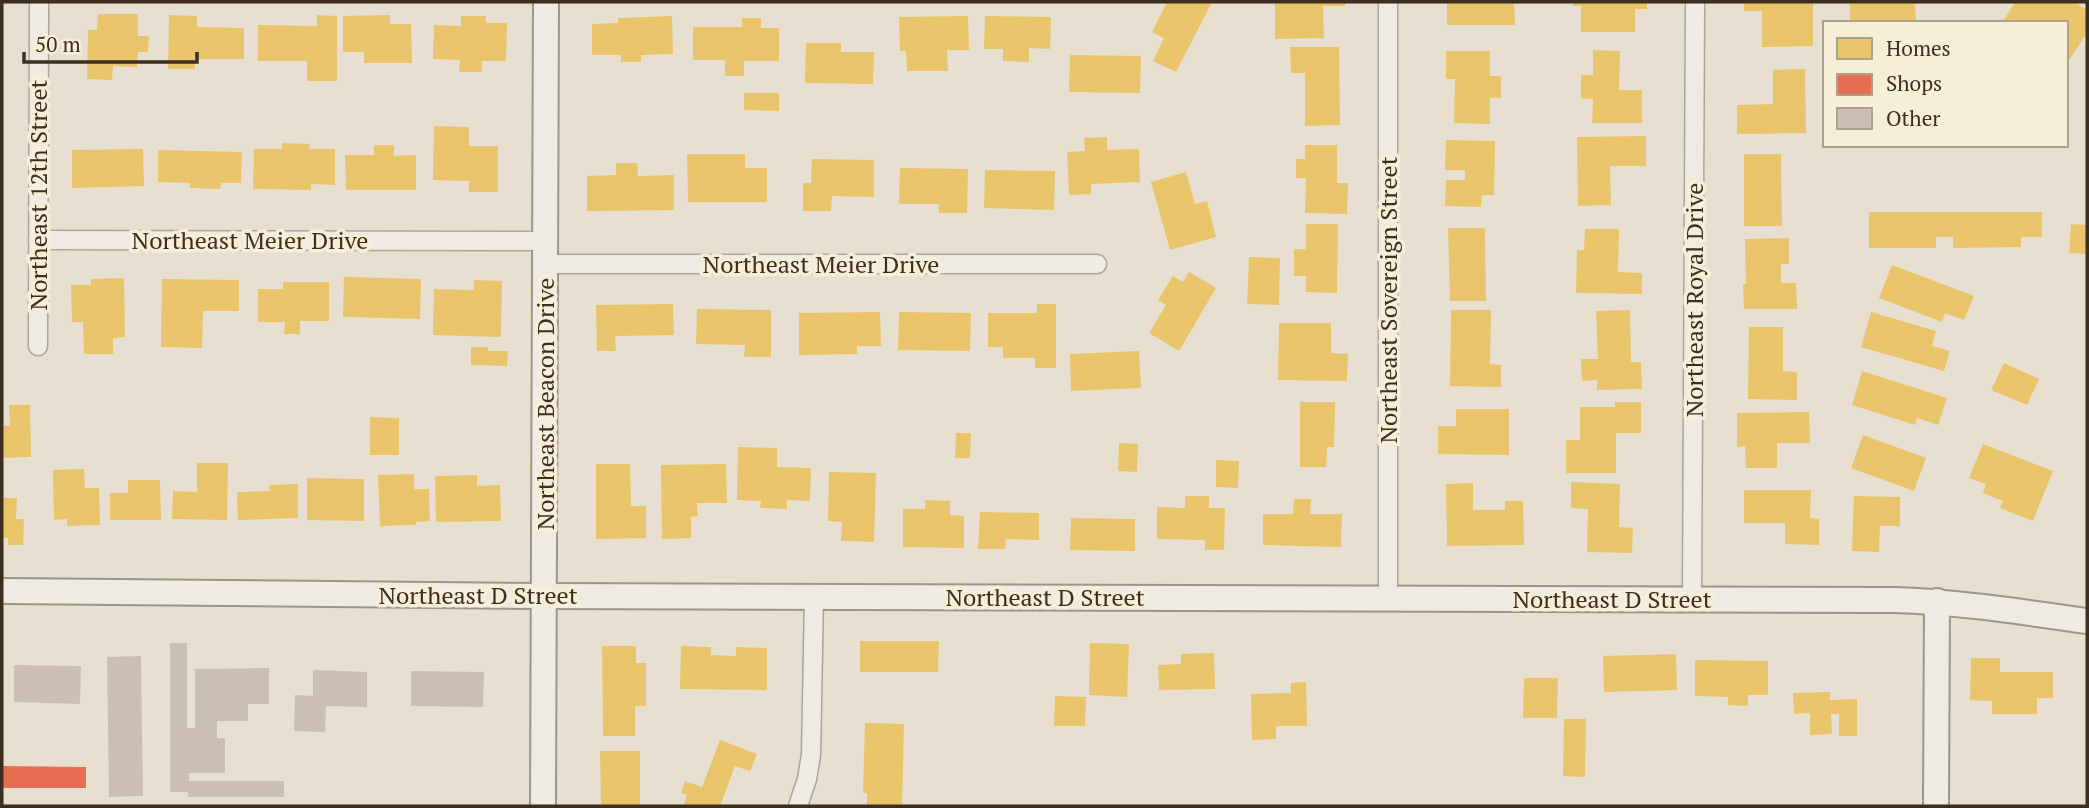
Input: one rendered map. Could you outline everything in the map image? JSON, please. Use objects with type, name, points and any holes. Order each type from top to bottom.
[{"type":"street","name":"Northeast 12th Street","points":[[38,346],[39,2]]},
{"type":"street","name":"Northeast Beacon Drive","points":[[543,806],[547,2]]},
{"type":"street","name":"Northeast Sovereign Street","points":[[1388,2],[1388,599]]},
{"type":"street","name":"Northeast Royal Drive","points":[[1692,599],[1695,2]]},
{"type":"street","name":"Northeast Meier Drive","points":[[38,240],[1097,264]]},
{"type":"street","name":"Northeast D Street","points":[[2,591],[544,596],[1937,601],[2087,621]]},
{"type":"street","points":[[798,806],[811,755],[814,596]]},
{"type":"street","points":[[1936,806],[1937,601]]},
{"type":"building: Homes","points":[[1167,2],[1212,2],[1176,72],[1153,61],[1164,38],[1152,32]]},
{"type":"building: Homes","points":[[1275,2],[1345,2],[1345,6],[1323,6],[1324,38],[1275,39]]},
{"type":"building: Homes","points":[[1447,2],[1514,2],[1515,25],[1447,25]]},
{"type":"building: Homes","points":[[1573,2],[1647,2],[1647,9],[1635,9],[1635,32],[1581,32],[1581,6],[1573,6]]},
{"type":"building: Homes","points":[[1744,2],[1813,2],[1813,46],[1762,47],[1762,11],[1744,11]]},
{"type":"building: Homes","points":[[1850,2],[1915,2],[1916,21],[1850,21]]},
{"type":"building: Homes","points":[[2015,2],[2074,2],[2087,10],[2087,33],[2070,59],[2068,21],[2003,21]]},
{"type":"building: Homes","points":[[98,14],[138,14],[138,36],[149,36],[148,52],[138,52],[137,67],[113,66],[112,80],[87,79],[88,30],[97,30]]},
{"type":"building: Homes","points":[[169,15],[197,16],[197,27],[244,28],[244,59],[195,59],[195,69],[168,69]]},
{"type":"building: Homes","points":[[317,15],[337,16],[337,81],[307,81],[307,61],[258,61],[258,25],[317,26]]},
{"type":"building: Homes","points":[[390,15],[390,24],[411,24],[412,63],[364,63],[364,52],[343,52],[343,16]]},
{"type":"building: Homes","points":[[461,16],[486,16],[486,23],[507,23],[506,61],[482,61],[482,72],[459,72],[460,60],[433,59],[434,25],[461,26]]},
{"type":"building: Homes","points":[[672,16],[673,54],[641,55],[641,62],[621,62],[621,55],[592,55],[592,24],[618,23],[618,18]]},
{"type":"building: Homes","points":[[968,16],[969,50],[947,50],[948,71],[907,71],[906,51],[900,51],[899,17]]},
{"type":"building: Homes","points":[[985,16],[1051,17],[1050,49],[1029,48],[1029,62],[1003,61],[1003,49],[984,49]]},
{"type":"building: Homes","points":[[742,18],[761,18],[761,28],[779,28],[779,61],[744,61],[744,76],[725,76],[725,60],[693,60],[693,27],[742,27]]},
{"type":"building: Homes","points":[[806,43],[841,43],[841,52],[874,52],[873,84],[805,83]]},
{"type":"building: Homes","points":[[1290,47],[1339,47],[1340,125],[1305,126],[1305,73],[1291,73]]},
{"type":"building: Homes","points":[[1593,50],[1620,51],[1619,90],[1642,90],[1642,123],[1592,123],[1593,99],[1581,98],[1581,75],[1593,75]]},
{"type":"building: Homes","points":[[1446,51],[1490,51],[1490,76],[1501,76],[1501,98],[1490,98],[1490,124],[1454,123],[1455,79],[1446,79]]},
{"type":"building: Homes","points":[[1070,55],[1141,56],[1140,93],[1069,92]]},
{"type":"building: Homes","points":[[1805,69],[1806,133],[1737,134],[1737,105],[1773,104],[1773,70]]},
{"type":"building: Homes","points":[[744,93],[779,93],[779,111],[744,110]]},
{"type":"building: Homes","points":[[434,126],[469,127],[469,146],[498,146],[498,192],[469,192],[469,181],[433,180]]},
{"type":"building: Homes","points":[[1646,136],[1646,166],[1610,166],[1611,205],[1578,206],[1577,137]]},
{"type":"building: Homes","points":[[1107,137],[1107,150],[1139,149],[1140,182],[1091,184],[1091,194],[1069,195],[1067,152],[1085,151],[1084,138]]},
{"type":"building: Homes","points":[[1446,140],[1495,141],[1494,195],[1482,195],[1481,207],[1445,206],[1446,180],[1465,180],[1465,170],[1445,170]]},
{"type":"building: Homes","points":[[282,143],[310,144],[309,149],[335,149],[335,185],[311,184],[311,190],[253,189],[254,149],[282,149]]},
{"type":"building: Homes","points":[[374,145],[394,145],[394,156],[416,155],[416,190],[346,190],[345,155],[374,155]]},
{"type":"building: Homes","points":[[1305,145],[1337,145],[1337,183],[1348,183],[1347,214],[1305,213],[1306,178],[1296,178],[1296,159],[1305,159]]},
{"type":"building: Homes","points":[[143,149],[144,186],[72,188],[72,150]]},
{"type":"building: Homes","points":[[158,150],[242,152],[241,183],[221,183],[220,189],[190,188],[190,183],[158,182]]},
{"type":"building: Homes","points":[[687,154],[745,154],[745,168],[767,168],[767,202],[688,202]]},
{"type":"building: Homes","points":[[1744,154],[1781,154],[1782,226],[1744,226]]},
{"type":"building: Homes","points":[[812,159],[874,160],[874,197],[832,196],[831,211],[803,211],[803,183],[811,183]]},
{"type":"building: Homes","points":[[616,163],[637,163],[638,176],[674,175],[674,210],[587,211],[587,176],[616,175]]},
{"type":"building: Homes","points":[[900,168],[968,169],[967,213],[939,213],[939,204],[899,204]]},
{"type":"building: Homes","points":[[985,170],[1055,171],[1054,210],[984,208]]},
{"type":"building: Homes","points":[[1186,172],[1195,204],[1207,201],[1216,237],[1170,250],[1151,182]]},
{"type":"building: Homes","points":[[1869,212],[2042,212],[2042,237],[2021,237],[2021,247],[1953,248],[1953,237],[1936,237],[1936,248],[1869,248]]},
{"type":"building: Homes","points":[[1306,224],[1338,224],[1337,293],[1306,292],[1306,276],[1294,276],[1294,249],[1306,249]]},
{"type":"building: Homes","points":[[2071,224],[2087,225],[2087,254],[2069,253]]},
{"type":"building: Homes","points":[[1448,228],[1485,228],[1486,301],[1450,301]]},
{"type":"building: Homes","points":[[1585,229],[1619,229],[1618,272],[1642,273],[1642,294],[1576,293],[1577,250],[1584,250]]},
{"type":"building: Homes","points":[[1789,238],[1789,264],[1781,264],[1781,283],[1796,283],[1797,309],[1744,309],[1745,239]]},
{"type":"building: Homes","points":[[1249,257],[1280,258],[1279,305],[1247,304]]},
{"type":"building: Homes","points":[[1892,265],[1974,296],[1964,320],[1945,313],[1942,322],[1879,298]]},
{"type":"building: Homes","points":[[1189,272],[1216,288],[1179,351],[1149,333],[1166,305],[1158,300],[1173,276],[1183,282]]},
{"type":"building: Homes","points":[[344,277],[421,279],[420,319],[343,317]]},
{"type":"building: Homes","points":[[124,278],[125,337],[113,338],[113,354],[84,354],[83,322],[72,322],[71,285],[91,285],[91,279]]},
{"type":"building: Homes","points":[[162,279],[239,280],[239,311],[203,311],[202,348],[161,347]]},
{"type":"building: Homes","points":[[474,280],[502,281],[501,337],[433,335],[434,289],[474,290]]},
{"type":"building: Homes","points":[[283,282],[329,282],[329,321],[300,321],[300,334],[284,334],[285,322],[258,322],[258,289],[283,289]]},
{"type":"building: Homes","points":[[673,304],[674,335],[615,336],[616,351],[597,351],[596,305]]},
{"type":"building: Homes","points":[[1037,304],[1056,304],[1056,368],[1035,368],[1035,358],[1003,358],[1003,347],[988,347],[988,313],[1037,313]]},
{"type":"building: Homes","points":[[697,309],[771,310],[771,357],[744,357],[745,345],[696,344]]},
{"type":"building: Homes","points":[[1451,310],[1491,310],[1490,364],[1501,365],[1501,387],[1450,386]]},
{"type":"building: Homes","points":[[1630,310],[1631,362],[1641,362],[1642,389],[1597,390],[1597,380],[1582,381],[1581,359],[1598,359],[1596,311]]},
{"type":"building: Homes","points":[[880,312],[881,346],[857,346],[857,354],[799,355],[799,313]]},
{"type":"building: Homes","points":[[899,312],[971,313],[970,351],[898,350]]},
{"type":"building: Homes","points":[[1871,312],[1936,331],[1932,346],[1950,351],[1944,371],[1861,347]]},
{"type":"building: Homes","points":[[1279,323],[1331,323],[1331,353],[1348,354],[1347,381],[1278,380]]},
{"type":"building: Homes","points":[[1749,327],[1783,327],[1783,371],[1797,372],[1797,400],[1748,399]]},
{"type":"building: Homes","points":[[471,347],[488,347],[488,351],[508,351],[507,366],[471,365]]},
{"type":"building: Homes","points":[[1139,351],[1141,388],[1071,391],[1070,354]]},
{"type":"building: Homes","points":[[2004,363],[2039,379],[2027,405],[1991,390]]},
{"type":"building: Homes","points":[[1862,371],[1947,398],[1938,425],[1917,418],[1915,425],[1852,405]]},
{"type":"building: Homes","points":[[1300,402],[1335,402],[1334,447],[1327,447],[1326,467],[1300,467]]},
{"type":"building: Homes","points":[[1615,402],[1641,402],[1641,433],[1616,433],[1616,473],[1566,473],[1566,440],[1580,440],[1580,407],[1615,407]]},
{"type":"building: Homes","points":[[9,405],[30,405],[31,457],[2,458],[2,426],[10,426]]},
{"type":"building: Homes","points":[[1456,409],[1509,409],[1509,455],[1438,454],[1438,426],[1456,426]]},
{"type":"building: Homes","points":[[1809,412],[1810,443],[1777,443],[1777,468],[1746,468],[1745,446],[1737,447],[1737,413]]},
{"type":"building: Homes","points":[[370,417],[399,418],[399,455],[370,455]]},
{"type":"building: Homes","points":[[956,433],[971,433],[970,458],[955,458]]},
{"type":"building: Homes","points":[[1863,435],[1926,458],[1914,491],[1851,468]]},
{"type":"building: Homes","points":[[1119,443],[1138,444],[1137,472],[1118,471]]},
{"type":"building: Homes","points":[[1983,444],[2053,471],[2033,521],[2000,508],[2003,501],[1983,493],[1986,484],[1969,478]]},
{"type":"building: Homes","points":[[738,447],[777,448],[777,467],[811,468],[810,501],[787,500],[787,509],[760,508],[761,501],[737,500]]},
{"type":"building: Homes","points":[[1216,460],[1239,461],[1238,488],[1216,487]]},
{"type":"building: Homes","points":[[197,463],[228,463],[227,520],[172,519],[173,491],[197,492]]},
{"type":"building: Homes","points":[[596,464],[630,464],[631,506],[646,506],[646,538],[596,539]]},
{"type":"building: Homes","points":[[726,464],[727,503],[697,503],[698,516],[691,517],[691,538],[662,539],[661,465]]},
{"type":"building: Homes","points":[[84,469],[85,488],[99,488],[100,525],[67,526],[67,519],[54,520],[53,470]]},
{"type":"building: Homes","points":[[829,472],[876,473],[874,542],[841,541],[842,522],[828,521]]},
{"type":"building: Homes","points":[[414,474],[414,489],[429,489],[430,521],[416,522],[416,525],[380,526],[378,475]]},
{"type":"building: Homes","points":[[477,475],[477,486],[500,485],[501,521],[436,522],[435,476]]},
{"type":"building: Homes","points":[[307,478],[364,479],[364,521],[307,520]]},
{"type":"building: Homes","points":[[128,480],[160,480],[161,520],[110,520],[110,493],[128,493]]},
{"type":"building: Homes","points":[[1571,482],[1620,484],[1619,527],[1633,528],[1632,553],[1587,552],[1588,509],[1571,508]]},
{"type":"building: Homes","points":[[1473,483],[1473,510],[1505,510],[1505,501],[1523,501],[1524,545],[1447,546],[1446,484]]},
{"type":"building: Homes","points":[[298,484],[298,518],[238,520],[237,492],[270,491],[269,485]]},
{"type":"building: Homes","points":[[1744,490],[1811,490],[1810,518],[1819,519],[1819,545],[1785,544],[1785,523],[1744,523]]},
{"type":"building: Homes","points":[[1185,496],[1209,496],[1209,508],[1225,508],[1224,550],[1205,550],[1205,540],[1157,539],[1157,507],[1185,508]]},
{"type":"building: Homes","points":[[1854,496],[1900,497],[1900,526],[1880,526],[1879,552],[1852,551]]},
{"type":"building: Homes","points":[[2,498],[17,498],[16,519],[24,519],[23,545],[8,545],[8,538],[2,538]]},
{"type":"building: Homes","points":[[1294,499],[1311,499],[1310,514],[1342,514],[1341,547],[1263,545],[1263,514],[1293,514]]},
{"type":"building: Homes","points":[[925,500],[950,501],[950,515],[964,516],[964,548],[903,547],[903,509],[925,509]]},
{"type":"building: Homes","points":[[980,512],[1039,513],[1039,540],[1006,539],[1005,549],[978,549]]},
{"type":"building: Homes","points":[[1071,518],[1135,519],[1135,551],[1070,550]]},
{"type":"building: Homes","points":[[860,641],[939,641],[938,672],[860,672]]},
{"type":"building: Homes","points":[[1090,643],[1129,644],[1127,697],[1089,695]]},
{"type":"building: Homes","points":[[602,646],[636,646],[636,663],[646,663],[646,706],[635,706],[635,736],[603,736]]},
{"type":"building: Homes","points":[[681,646],[711,647],[711,655],[736,656],[736,647],[767,648],[767,690],[680,689]]},
{"type":"building: Homes","points":[[1214,653],[1215,689],[1159,690],[1158,665],[1181,664],[1181,654]]},
{"type":"building: Homes","points":[[1676,654],[1677,690],[1604,692],[1603,656]]},
{"type":"building: Homes","points":[[1971,658],[2000,658],[2000,672],[2053,672],[2053,698],[2037,698],[2037,714],[1992,714],[1992,701],[1970,700]]},
{"type":"building: Homes","points":[[1695,660],[1768,661],[1768,695],[1748,695],[1748,706],[1728,705],[1728,697],[1695,696]]},
{"type":"building: Homes","points":[[1524,678],[1558,678],[1557,718],[1523,718]]},
{"type":"building: Homes","points":[[1306,682],[1307,726],[1276,726],[1276,739],[1252,740],[1251,694],[1291,693],[1291,683]]},
{"type":"building: Homes","points":[[1830,692],[1830,700],[1857,699],[1857,736],[1839,736],[1839,714],[1831,714],[1832,734],[1810,735],[1810,713],[1794,714],[1793,693]]},
{"type":"building: Homes","points":[[1055,696],[1086,697],[1085,726],[1054,726]]},
{"type":"building: Homes","points":[[1564,719],[1586,719],[1585,777],[1563,776]]},
{"type":"building: Homes","points":[[865,723],[904,724],[902,806],[867,806],[867,793],[863,793]]},
{"type":"building: Homes","points":[[720,740],[757,754],[750,771],[735,766],[720,806],[683,806],[687,795],[681,793],[685,781],[702,787]]},
{"type":"building: Homes","points":[[600,751],[640,751],[640,806],[601,806]]},
{"type":"building: Shops","points":[[2,766],[86,767],[86,788],[2,788]]},
{"type":"building: Other","points":[[170,643],[187,643],[187,728],[195,728],[195,669],[269,668],[269,704],[248,704],[248,721],[217,721],[217,738],[225,738],[225,773],[189,773],[189,781],[284,781],[284,797],[188,797],[188,792],[170,792]]},
{"type":"building: Other","points":[[141,656],[143,796],[109,797],[107,657]]},
{"type":"building: Other","points":[[14,665],[81,666],[80,704],[14,702]]},
{"type":"building: Other","points":[[313,670],[367,672],[367,707],[326,706],[325,732],[294,731],[295,695],[313,696]]},
{"type":"building: Other","points":[[411,671],[484,672],[483,707],[411,706]]}]
